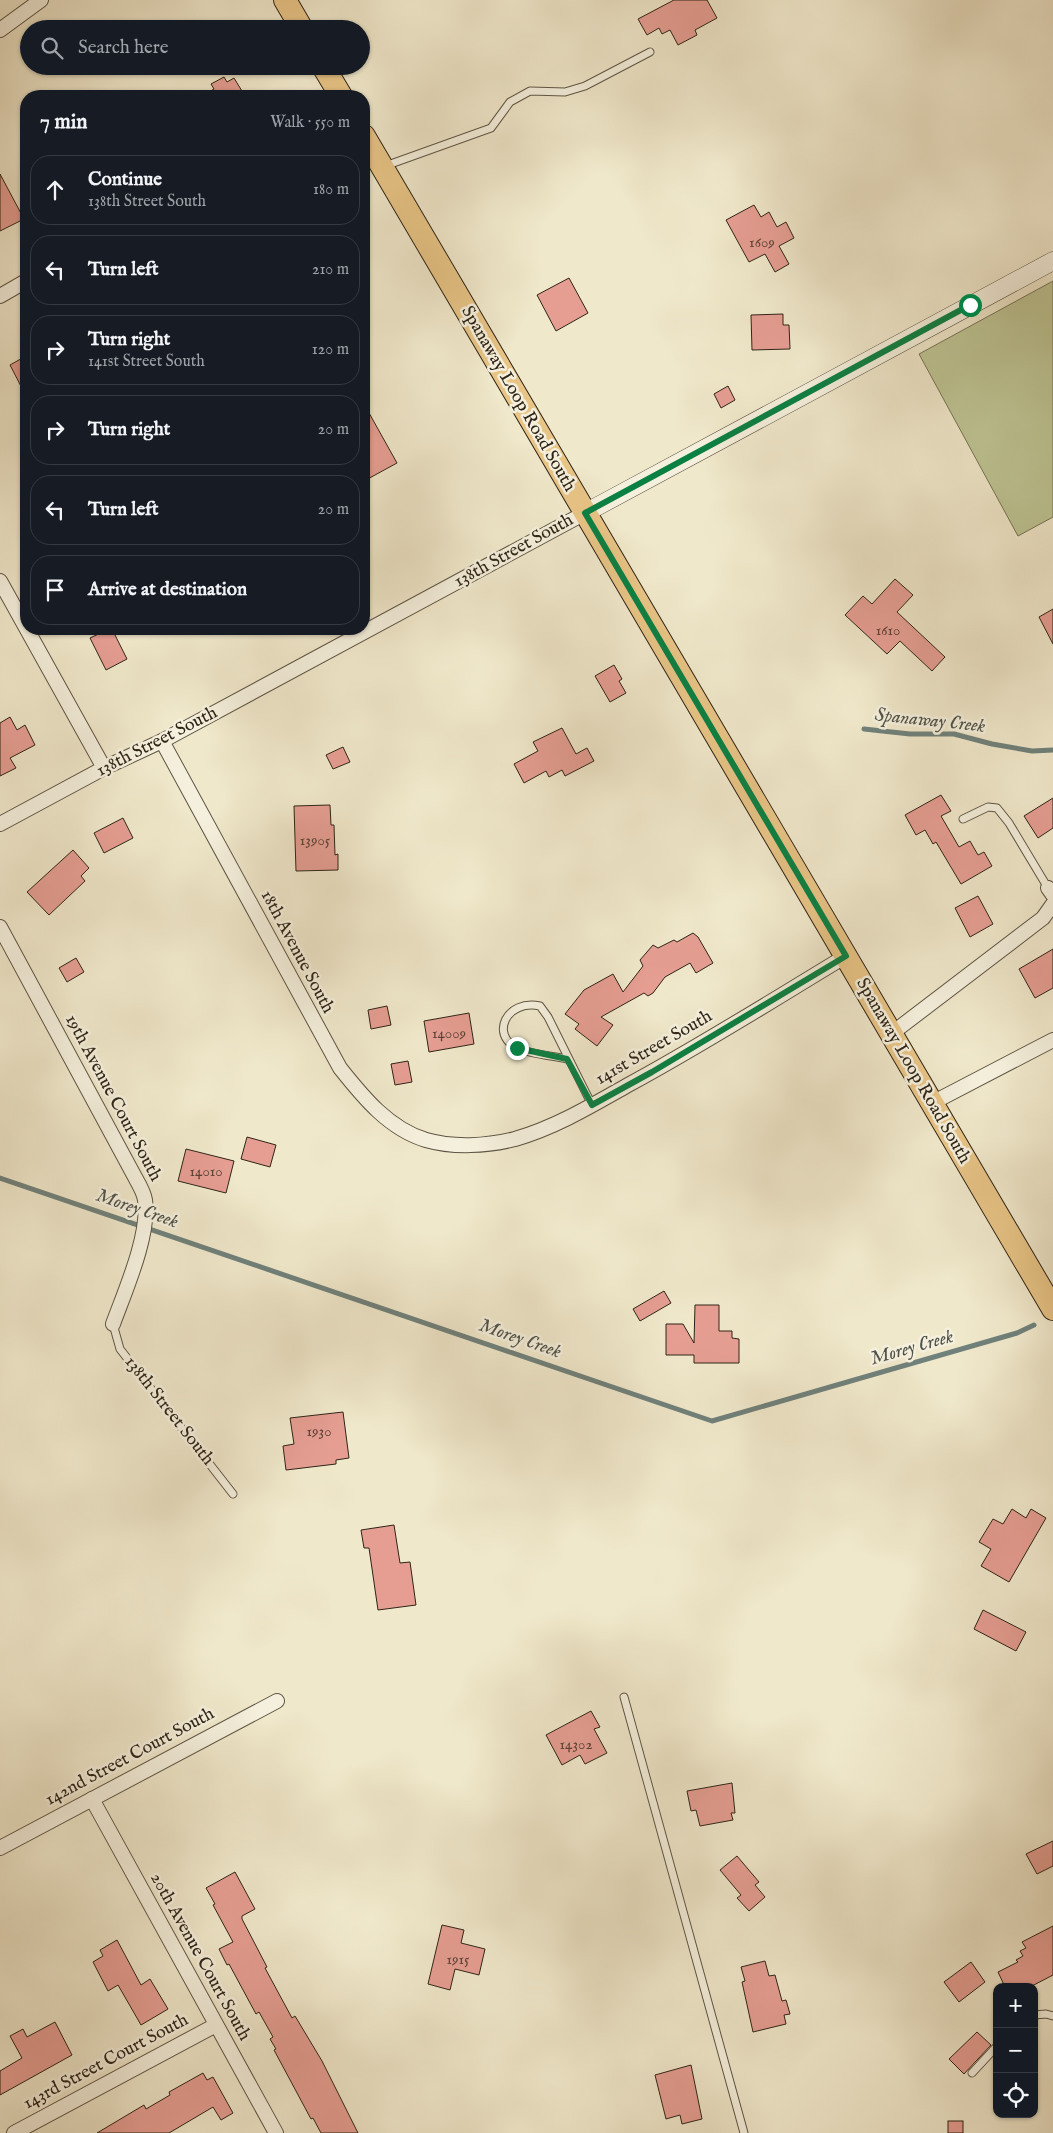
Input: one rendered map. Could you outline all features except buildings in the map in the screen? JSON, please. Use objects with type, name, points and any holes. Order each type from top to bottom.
[{"type":"main road","points":[[285,0],[297,20]]},
{"type":"main road","points":[[328,75],[337,90]]},
{"type":"main road","name":"Spanaway Loop Road South","points":[[370,146],[1053,1309]]},
{"type":"street","points":[[0,30],[40,0]]},
{"type":"street","name":"138th Street South","points":[[370,629],[1053,261]]},
{"type":"street","points":[[0,296],[20,284]]},
{"type":"street","points":[[0,581],[20,617]]},
{"type":"street","points":[[30,635],[104,768]]},
{"type":"street","name":"138th Street South","points":[[0,824],[104,768],[162,741],[359,635]]},
{"type":"street","name":"18th Avenue South","points":[[162,741],[340,1068],[356,1089],[384,1117],[412,1135],[439,1143]]},
{"type":"street","points":[[891,1034],[1043,918],[1053,904]]},
{"type":"street","name":"19th Avenue Court South","points":[[0,927],[136,1179],[145,1200],[145,1224],[134,1264],[113,1324]]},
{"type":"street","name":"141st Street South","points":[[439,1143],[456,1145],[485,1144],[515,1139],[562,1122],[652,1072],[846,956]]},
{"type":"street","points":[[932,1103],[1053,1040]]},
{"type":"street","name":"142nd Street Court South","points":[[0,1848],[278,1701]]},
{"type":"street","name":"20th Avenue Court South","points":[[92,1799],[276,2133]]},
{"type":"street","name":"143rd Street Court South","points":[[14,2133],[216,2025]]},
{"type":"lane","points":[[382,167],[491,128],[510,102],[530,91],[565,92],[585,86],[650,52]]},
{"type":"lane","points":[[963,819],[988,808],[997,808],[1009,823],[1051,891]]},
{"type":"lane","points":[[567,1059],[517,1048],[508,1042],[504,1035],[504,1024],[508,1014],[514,1009],[523,1006],[532,1004],[540,1006],[548,1017],[567,1059],[592,1105]]},
{"type":"lane","name":"138th Street South","points":[[113,1324],[120,1349],[233,1494]]},
{"type":"lane","points":[[624,1697],[744,2133]]},
{"type":"lane","points":[[1038,2015],[1053,2016]]},
{"type":"lane","points":[[972,2073],[993,2050]]},
{"type":"green space","points":[[1053,281],[1053,517],[1018,536],[919,354]]},
{"type":"waterway","name":"Spanaway Creek","points":[[864,729],[910,734],[954,734],[992,744],[1032,751],[1053,750]]},
{"type":"waterway","name":"Morey Creek","points":[[0,1178],[712,1421],[1017,1333],[1034,1325]]},
{"type":"route","points":[[517,1048],[567,1059],[592,1105],[652,1072],[846,956],[585,513],[794,402],[970,305]]}]
